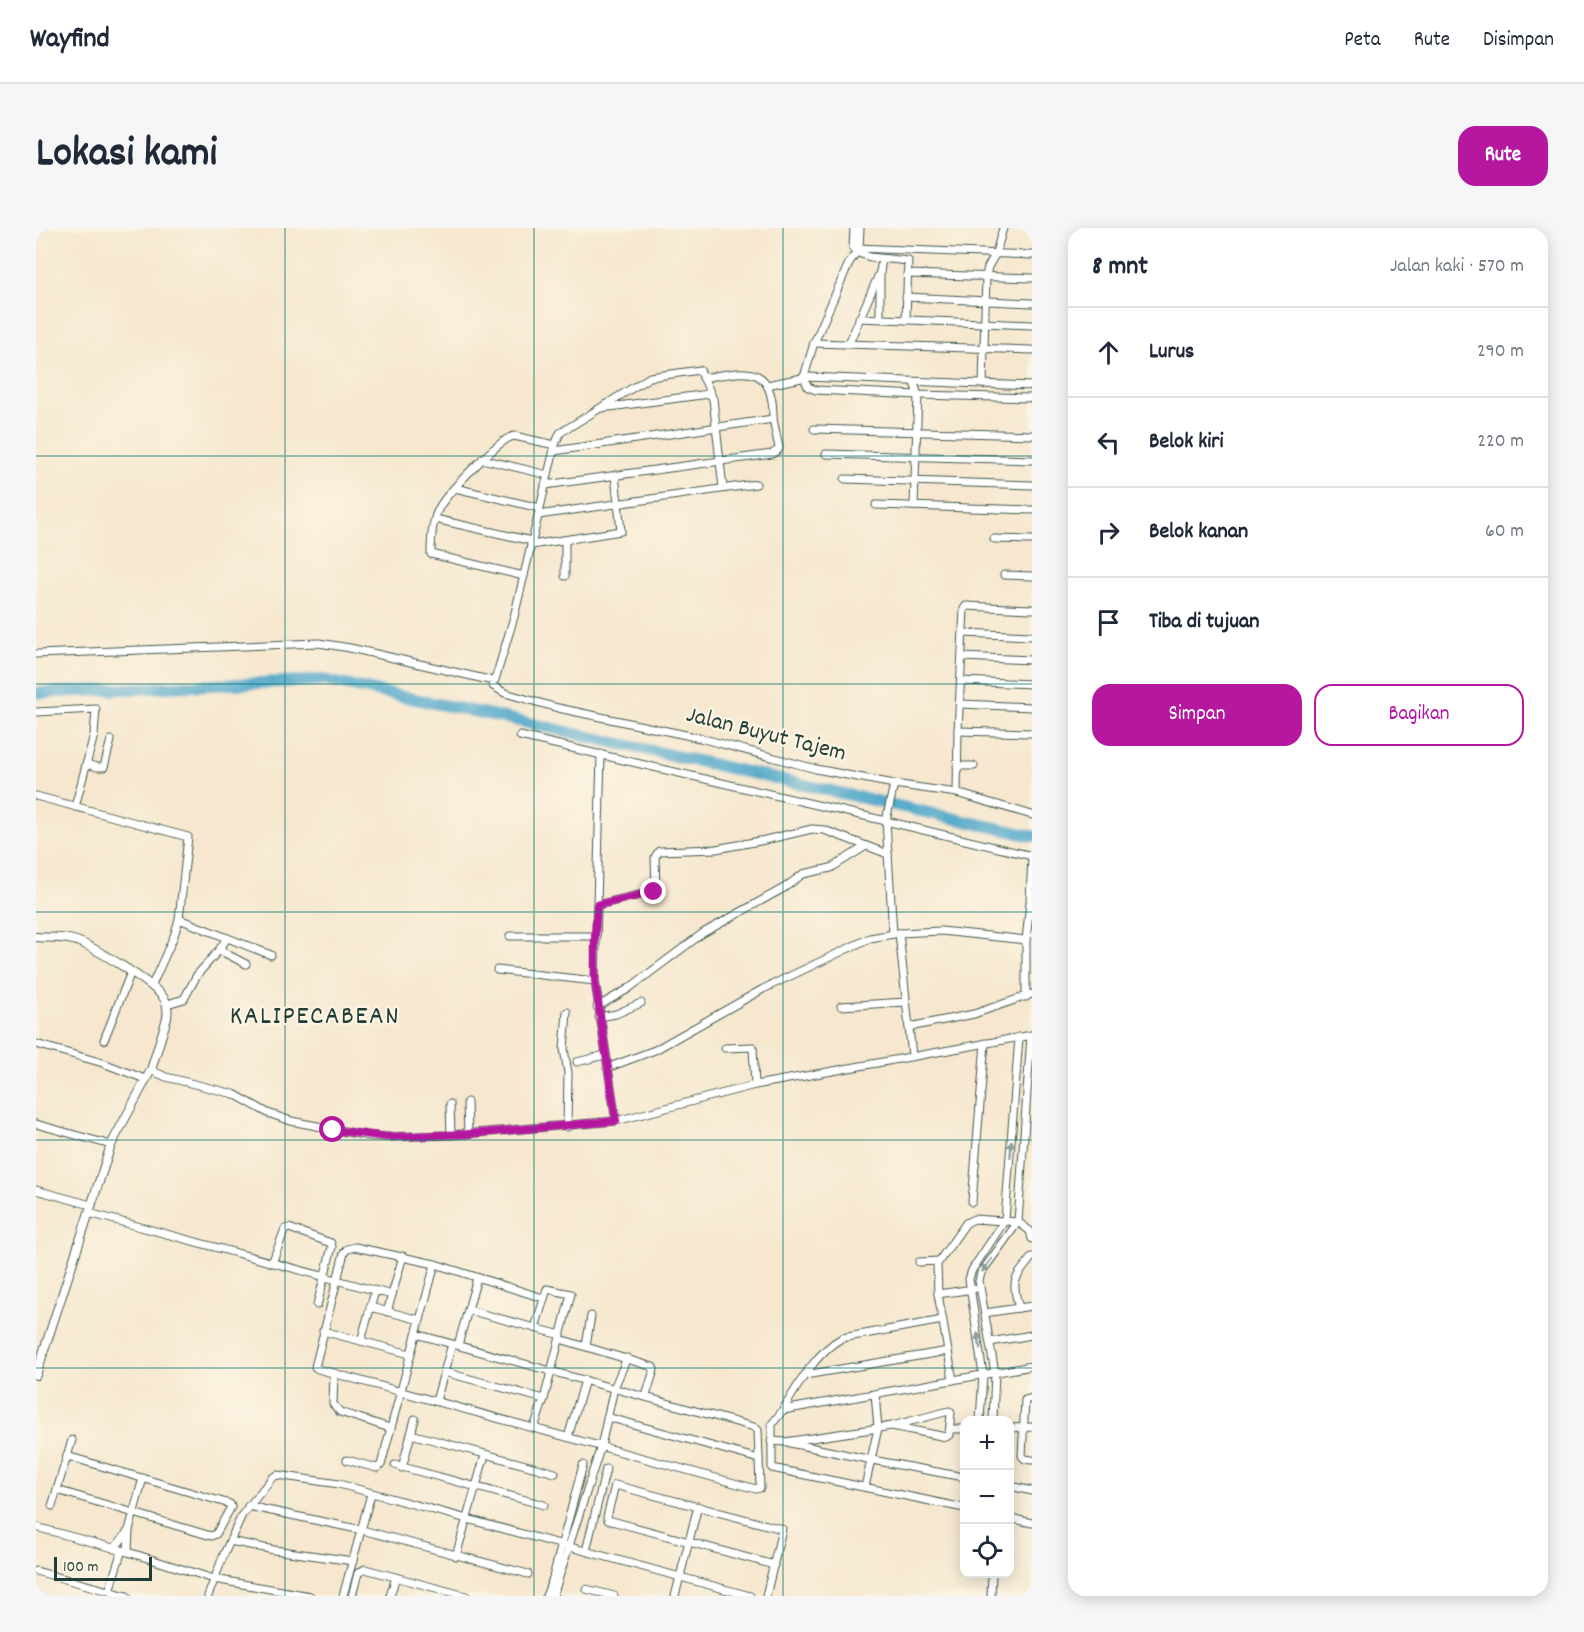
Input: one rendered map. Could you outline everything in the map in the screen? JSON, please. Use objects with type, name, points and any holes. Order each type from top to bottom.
[{"type":"street","points":[[854,228],[856,250],[864,256],[908,261],[906,320]]},
{"type":"street","points":[[801,379],[832,298],[856,250],[860,228]]},
{"type":"street","points":[[982,384],[986,276],[1003,228]]},
{"type":"street","points":[[856,250],[1032,255]]},
{"type":"street","points":[[880,318],[882,259]]},
{"type":"street","points":[[849,343],[880,272]]},
{"type":"street","points":[[907,274],[1032,278]]},
{"type":"street","points":[[906,297],[1032,303]]},
{"type":"street","points":[[859,318],[1032,325]]},
{"type":"street","points":[[814,343],[1032,350]]},
{"type":"street","points":[[492,682],[514,617],[554,448],[560,433],[650,377],[700,370],[713,402],[723,488]]},
{"type":"street","points":[[545,485],[772,454],[778,450],[773,404],[767,385],[755,373],[744,372],[703,378]]},
{"type":"street","points":[[801,379],[808,387],[816,390],[1032,398]]},
{"type":"street","points":[[767,385],[801,379],[1032,386]]},
{"type":"street","points":[[914,382],[918,395],[914,506]]},
{"type":"street","points":[[597,409],[709,394]]},
{"type":"street","points":[[524,576],[431,554],[438,508],[482,459],[511,436],[554,448],[773,419]]},
{"type":"street","points":[[814,429],[917,430],[1032,435]]},
{"type":"street","points":[[826,454],[1032,460]]},
{"type":"street","points":[[482,459],[548,475]]},
{"type":"street","points":[[435,519],[532,543],[621,531],[615,475]]},
{"type":"street","points":[[845,479],[1032,485]]},
{"type":"street","points":[[455,488],[539,512],[619,504],[756,484]]},
{"type":"street","points":[[876,505],[1032,510]]},
{"type":"street","points":[[994,539],[1032,540]]},
{"type":"street","points":[[565,540],[565,576]]},
{"type":"street","points":[[1004,575],[1032,576]]},
{"type":"street","points":[[957,793],[965,607],[1032,609]]},
{"type":"street","points":[[964,633],[1032,636]]},
{"type":"street","name":"Jalan Buyut Tajem","points":[[36,654],[319,643],[350,648],[492,682],[505,693],[558,708],[700,738],[786,762],[893,787],[957,793],[1032,815]]},
{"type":"street","points":[[962,657],[1032,660]]},
{"type":"street","points":[[961,681],[1032,684]]},
{"type":"street","points":[[960,704],[1032,706]]},
{"type":"street","points":[[36,712],[96,709],[94,735],[75,807]]},
{"type":"street","points":[[958,731],[1032,733]]},
{"type":"street","points":[[520,736],[1032,856],[1031,902],[1026,940],[1029,995],[974,1014],[909,1027]]},
{"type":"street","points":[[86,764],[104,767],[111,740]]},
{"type":"street","points":[[601,754],[595,981],[597,1007],[616,1121]]},
{"type":"street","points":[[957,766],[974,766]]},
{"type":"street","points":[[893,787],[886,820],[888,854],[909,1027],[909,1057]]},
{"type":"street","points":[[36,796],[188,837],[179,919],[174,936],[152,985]]},
{"type":"street","points":[[597,905],[656,891],[655,856],[659,850],[716,849],[812,828],[824,830],[888,854]]},
{"type":"street","points":[[597,1007],[628,989],[703,933],[784,888],[803,874],[831,868],[866,846]]},
{"type":"street","points":[[179,919],[271,955]]},
{"type":"street","points":[[607,1068],[655,1050],[763,989],[860,941],[896,933],[941,931],[1026,940]]},
{"type":"street","points":[[510,936],[595,936]]},
{"type":"street","points":[[36,937],[76,941],[152,985],[167,1004],[167,1018],[151,1070],[144,1079],[111,1145],[36,1375]]},
{"type":"street","points":[[167,1004],[184,999],[199,973],[226,938]]},
{"type":"street","points":[[219,950],[246,964]]},
{"type":"street","points":[[497,970],[595,981]]},
{"type":"street","points":[[104,1040],[131,972]]},
{"type":"street","points":[[841,1006],[906,1002]]},
{"type":"street","points":[[599,1017],[616,1014],[640,1003]]},
{"type":"street","points":[[567,1012],[564,1049],[568,1073],[567,1127]]},
{"type":"street","points":[[151,1070],[166,1077],[234,1094],[268,1113],[291,1122],[369,1136],[451,1135],[567,1127],[616,1121],[755,1085],[1031,1035],[1018,1216],[981,1273],[980,1288],[995,1373],[993,1416]]},
{"type":"street","points":[[981,1416],[983,1375],[969,1279],[972,1270],[1005,1218],[1019,1037]]},
{"type":"street","points":[[972,1202],[985,1043]]},
{"type":"street","points":[[36,1044],[103,1063],[144,1079]]},
{"type":"street","points":[[725,1048],[753,1047],[755,1085]]},
{"type":"street","points":[[577,1062],[605,1055]]},
{"type":"street","points":[[1016,1080],[1028,1080]]},
{"type":"street","points":[[467,1102],[468,1134]]},
{"type":"street","points":[[450,1104],[451,1135]]},
{"type":"street","points":[[36,1124],[111,1145]]},
{"type":"street","points":[[36,1190],[90,1209],[272,1263],[392,1295]]},
{"type":"street","points":[[953,1380],[938,1294],[936,1271],[939,1261],[970,1220],[1018,1216]]},
{"type":"street","points":[[1018,1216],[1030,1231],[1032,1239]]},
{"type":"street","points":[[272,1263],[284,1230],[290,1228],[331,1243],[330,1280],[324,1331],[315,1367],[318,1369],[756,1489],[760,1486],[759,1460],[772,1424],[805,1376],[828,1348],[842,1338],[943,1320]]},
{"type":"street","points":[[317,1305],[345,1253],[351,1248],[403,1256],[435,1264],[543,1298]]},
{"type":"street","points":[[387,1312],[403,1256]]},
{"type":"street","points":[[1018,1308],[1013,1288],[1014,1282],[1032,1257]]},
{"type":"street","points":[[919,1262],[939,1261]]},
{"type":"street","points":[[347,1460],[376,1468],[380,1466],[435,1264]]},
{"type":"street","points":[[436,1401],[477,1278]]},
{"type":"street","points":[[534,1428],[544,1399],[571,1294],[549,1288],[546,1290],[535,1328]]},
{"type":"street","points":[[938,1294],[980,1288]]},
{"type":"street","points":[[361,1341],[375,1291]]},
{"type":"street","points":[[985,1313],[1032,1306]]},
{"type":"street","points":[[370,1307],[420,1320]]},
{"type":"street","points":[[468,1310],[535,1328],[653,1367],[646,1396]]},
{"type":"street","points":[[586,1346],[591,1316]]},
{"type":"street","points":[[324,1331],[410,1354]]},
{"type":"street","points":[[416,1334],[754,1427],[766,1444],[772,1468],[960,1507]]},
{"type":"street","points":[[990,1342],[1032,1335]]},
{"type":"street","points":[[805,1376],[948,1351]]},
{"type":"street","points":[[546,1596],[601,1446],[614,1388],[627,1358]]},
{"type":"street","points":[[783,1410],[1032,1366]]},
{"type":"street","points":[[444,1372],[544,1399]]},
{"type":"street","points":[[334,1373],[333,1404],[335,1408],[340,1412],[390,1428]]},
{"type":"street","points":[[568,1437],[585,1380]]},
{"type":"street","points":[[865,1487],[878,1428],[875,1394]]},
{"type":"street","points":[[1032,1398],[1025,1400],[1023,1404],[1028,1428],[1022,1456],[1032,1460]]},
{"type":"street","points":[[766,1444],[892,1426],[949,1411],[951,1413],[949,1434],[946,1437],[892,1426]]},
{"type":"street","points":[[607,1417],[759,1460]]},
{"type":"street","points":[[415,1419],[399,1466],[544,1505]]},
{"type":"street","points":[[950,1429],[960,1429]]},
{"type":"street","points":[[411,1434],[555,1473]]},
{"type":"street","points":[[52,1506],[72,1440]]},
{"type":"street","points":[[785,1442],[960,1476]]},
{"type":"street","points":[[456,1556],[485,1455]]},
{"type":"street","points":[[57,1490],[214,1536],[231,1507],[230,1504],[67,1456]]},
{"type":"street","points":[[553,1596],[583,1465]]},
{"type":"street","points":[[586,1551],[606,1469]]},
{"type":"street","points":[[208,1596],[209,1577],[237,1525],[249,1506],[277,1475],[339,1484],[750,1596]]},
{"type":"street","points":[[109,1591],[143,1478]]},
{"type":"street","points":[[766,1596],[774,1565],[782,1529],[614,1486],[607,1518],[610,1521],[774,1565]]},
{"type":"street","points":[[1014,1487],[1032,1491]]},
{"type":"street","points":[[343,1596],[371,1494]]},
{"type":"street","points":[[249,1506],[362,1530],[528,1574]]},
{"type":"street","points":[[675,1596],[698,1506]]},
{"type":"street","points":[[1014,1519],[1032,1523]]},
{"type":"street","points":[[36,1527],[209,1577],[309,1596]]},
{"type":"street","points":[[121,1550],[129,1530]]},
{"type":"street","points":[[230,1540],[274,1550],[353,1561]]},
{"type":"street","points":[[352,1596],[358,1573],[363,1569],[466,1596]]},
{"type":"street","points":[[36,1571],[128,1596]]},
{"type":"street","points":[[390,1596],[396,1577]]},
{"type":"street","points":[[991,1596],[992,1578]]},
{"type":"street","points":[[586,1588],[614,1596]]},
{"type":"waterway","points":[[36,693],[323,680],[501,717],[1032,836]]},
{"type":"district","name":"KALIPECABEAN","points":[[315,1017]]},
{"type":"route","points":[[333,1130],[387,1137],[583,1126],[616,1121],[597,1007],[595,981],[597,905],[654,892]]}]
